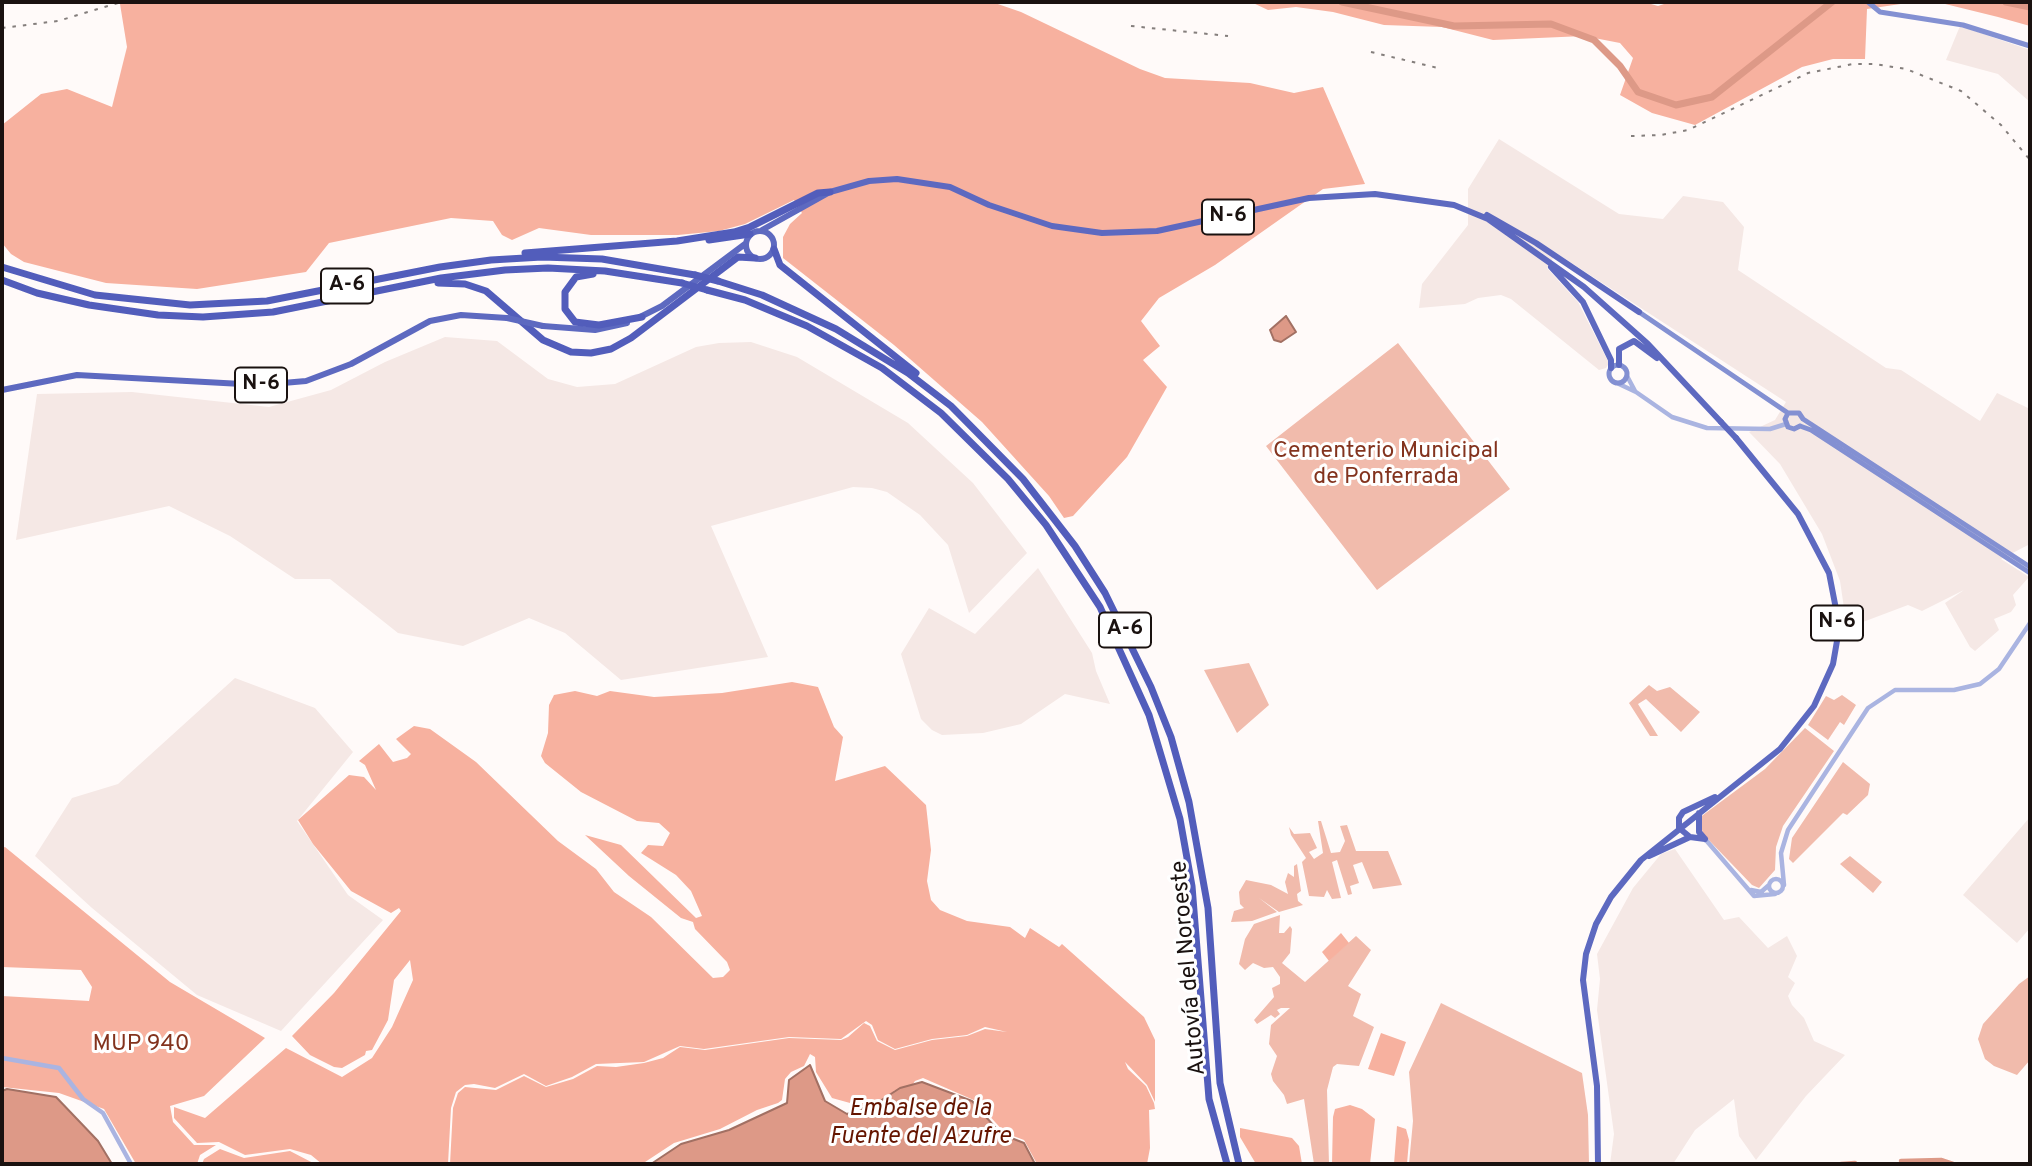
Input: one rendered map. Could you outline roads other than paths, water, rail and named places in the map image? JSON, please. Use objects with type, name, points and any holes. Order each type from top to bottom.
[{"type":"highway","name":"N-6","points":[[2,390],[77,375],[260,385],[306,381],[351,364],[430,321],[461,316],[507,318],[543,326],[595,330],[642,317],[722,262],[745,244],[750,234],[785,219],[830,192],[869,181],[926,181],[950,187],[989,205],[1052,226],[1102,233],[1157,231],[1309,198],[1375,194],[1465,208],[1509,233],[1621,318],[1695,392],[1798,514],[1816,542],[1829,573],[1836,609],[1837,641],[1824,687],[1804,722],[1780,749],[1641,860],[1611,897],[1596,924],[1586,954],[1584,1006],[1597,1086],[1600,1136],[1598,1164]]},
{"type":"highway","points":[[677,241],[750,227],[807,198],[830,192]]},
{"type":"highway","points":[[1465,208],[1497,219],[1639,312]]},
{"type":"highway","points":[[774,246],[778,227],[785,219]]},
{"type":"highway","points":[[762,230],[771,236],[780,265],[934,388],[988,436],[1023,479]]},
{"type":"highway","points":[[1509,233],[1565,280],[1583,302],[1611,360],[1611,368]]},
{"type":"highway","points":[[348,285],[375,276],[458,260],[750,234]]},
{"type":"highway","points":[[320,304],[432,284],[465,284],[498,299],[534,333],[555,347],[571,352],[591,353],[611,349],[631,338],[738,257],[752,256],[745,244]]},
{"type":"highway","name":"N-6","points":[[722,262],[736,254],[766,258],[774,246]]},
{"type":"highway","name":"Autovía del Noroeste","points":[[2,268],[95,295],[162,304],[267,301],[440,267],[542,257],[629,262],[718,281],[797,309],[897,366],[974,427],[1023,479],[1068,536],[1105,593],[1135,648],[1171,737],[1200,853],[1208,908],[1220,1083],[1239,1164]]},
{"type":"highway","name":"Autovía del Noroeste","points":[[2,280],[89,305],[158,315],[226,316],[320,304],[441,278],[505,270],[548,268],[605,271],[681,285],[774,312],[882,368],[915,392],[966,436],[1008,479],[1072,562],[1100,607],[1123,653],[1149,715],[1180,819],[1192,886],[1209,1099],[1227,1164]]},
{"type":"highway","points":[[642,317],[611,324],[580,325],[565,309],[565,292],[573,279],[590,274],[681,285]]},
{"type":"highway","name":"N-6","points":[[1619,365],[1619,349],[1634,341],[1695,392]]},
{"type":"highway","points":[[1705,839],[1690,836],[1679,828],[1679,818],[1683,812],[1723,794]]},
{"type":"highway","points":[[1699,813],[1699,832]]},
{"type":"highway","points":[[1686,822],[1705,839]]},
{"type":"highway","points":[[1641,860],[1690,836]]},
{"type":"main road","points":[[1869,3],[1890,14],[1963,25],[2030,46]]},
{"type":"main road","points":[[1639,312],[1788,413],[1796,411],[1802,423],[1811,430],[2030,573]]},
{"type":"main road","points":[[1619,365],[1625,368],[1628,376],[1619,384],[1609,377],[1611,368],[1619,365]]},
{"type":"main road","points":[[1788,413],[1786,424],[1794,429],[1802,423]]},
{"type":"main road","points":[[1802,423],[2030,567]]},
{"type":"street","points":[[1628,376],[1636,391]]},
{"type":"street","points":[[1619,384],[1636,391],[1672,417],[1707,428],[1770,429],[1786,424]]},
{"type":"street","points":[[1705,839],[1758,897],[1781,892],[1784,885],[1781,869],[1782,846],[1792,821],[1876,699],[1895,690],[1907,688],[1954,690],[1980,684],[1999,669],[2030,623]]},
{"type":"street","points":[[1748,888],[1758,893],[1775,879],[1781,869]]},
{"type":"street","points":[[1775,879],[1784,885]]},
{"type":"street","points":[[1769,885],[1774,894]]},
{"type":"street","points":[[2,1058],[59,1068],[83,1099],[103,1113],[131,1164]]},
{"type":"water","points":[[1286,316],[1296,332],[1281,342],[1274,340],[1270,330]]},
{"type":"water","name":"Embalse de la Fuente del Azufre","points":[[810,1065],[825,1101],[847,1114],[877,1103],[900,1088],[922,1082],[972,1101],[1001,1134],[1024,1143],[1035,1164],[651,1164],[681,1144],[729,1130],[787,1103],[789,1080]]},
{"type":"water","points":[[7,1089],[56,1097],[98,1141],[112,1164],[2,1164],[2,1091]]},
{"type":"waterway","points":[[1342,2],[1454,26],[1551,24],[1594,40],[1620,66],[1638,92],[1676,105],[1712,97],[1832,2]]},
{"type":"waterway","points":[[2006,2],[2030,7]]},
{"type":"waterway","points":[[1901,1161],[1941,1160],[1953,1164]]},
{"type":"waterway","points":[[1841,1164],[1855,1163]]},
{"type":"railway","points":[[2,28],[58,21],[121,2]]},
{"type":"railway","points":[[1131,26],[1228,36]]},
{"type":"railway","points":[[1371,52],[1438,68]]},
{"type":"railway","points":[[1631,136],[1661,135],[1688,130],[1808,73],[1853,64],[1874,64],[1906,69],[1961,91],[2001,125],[2030,160]]},
{"type":"park label","name":"Cementerio Municipal de Ponferrada","points":[[1386,465]]},
{"type":"park label","name":"MUP 940","points":[[141,1045]]}]
